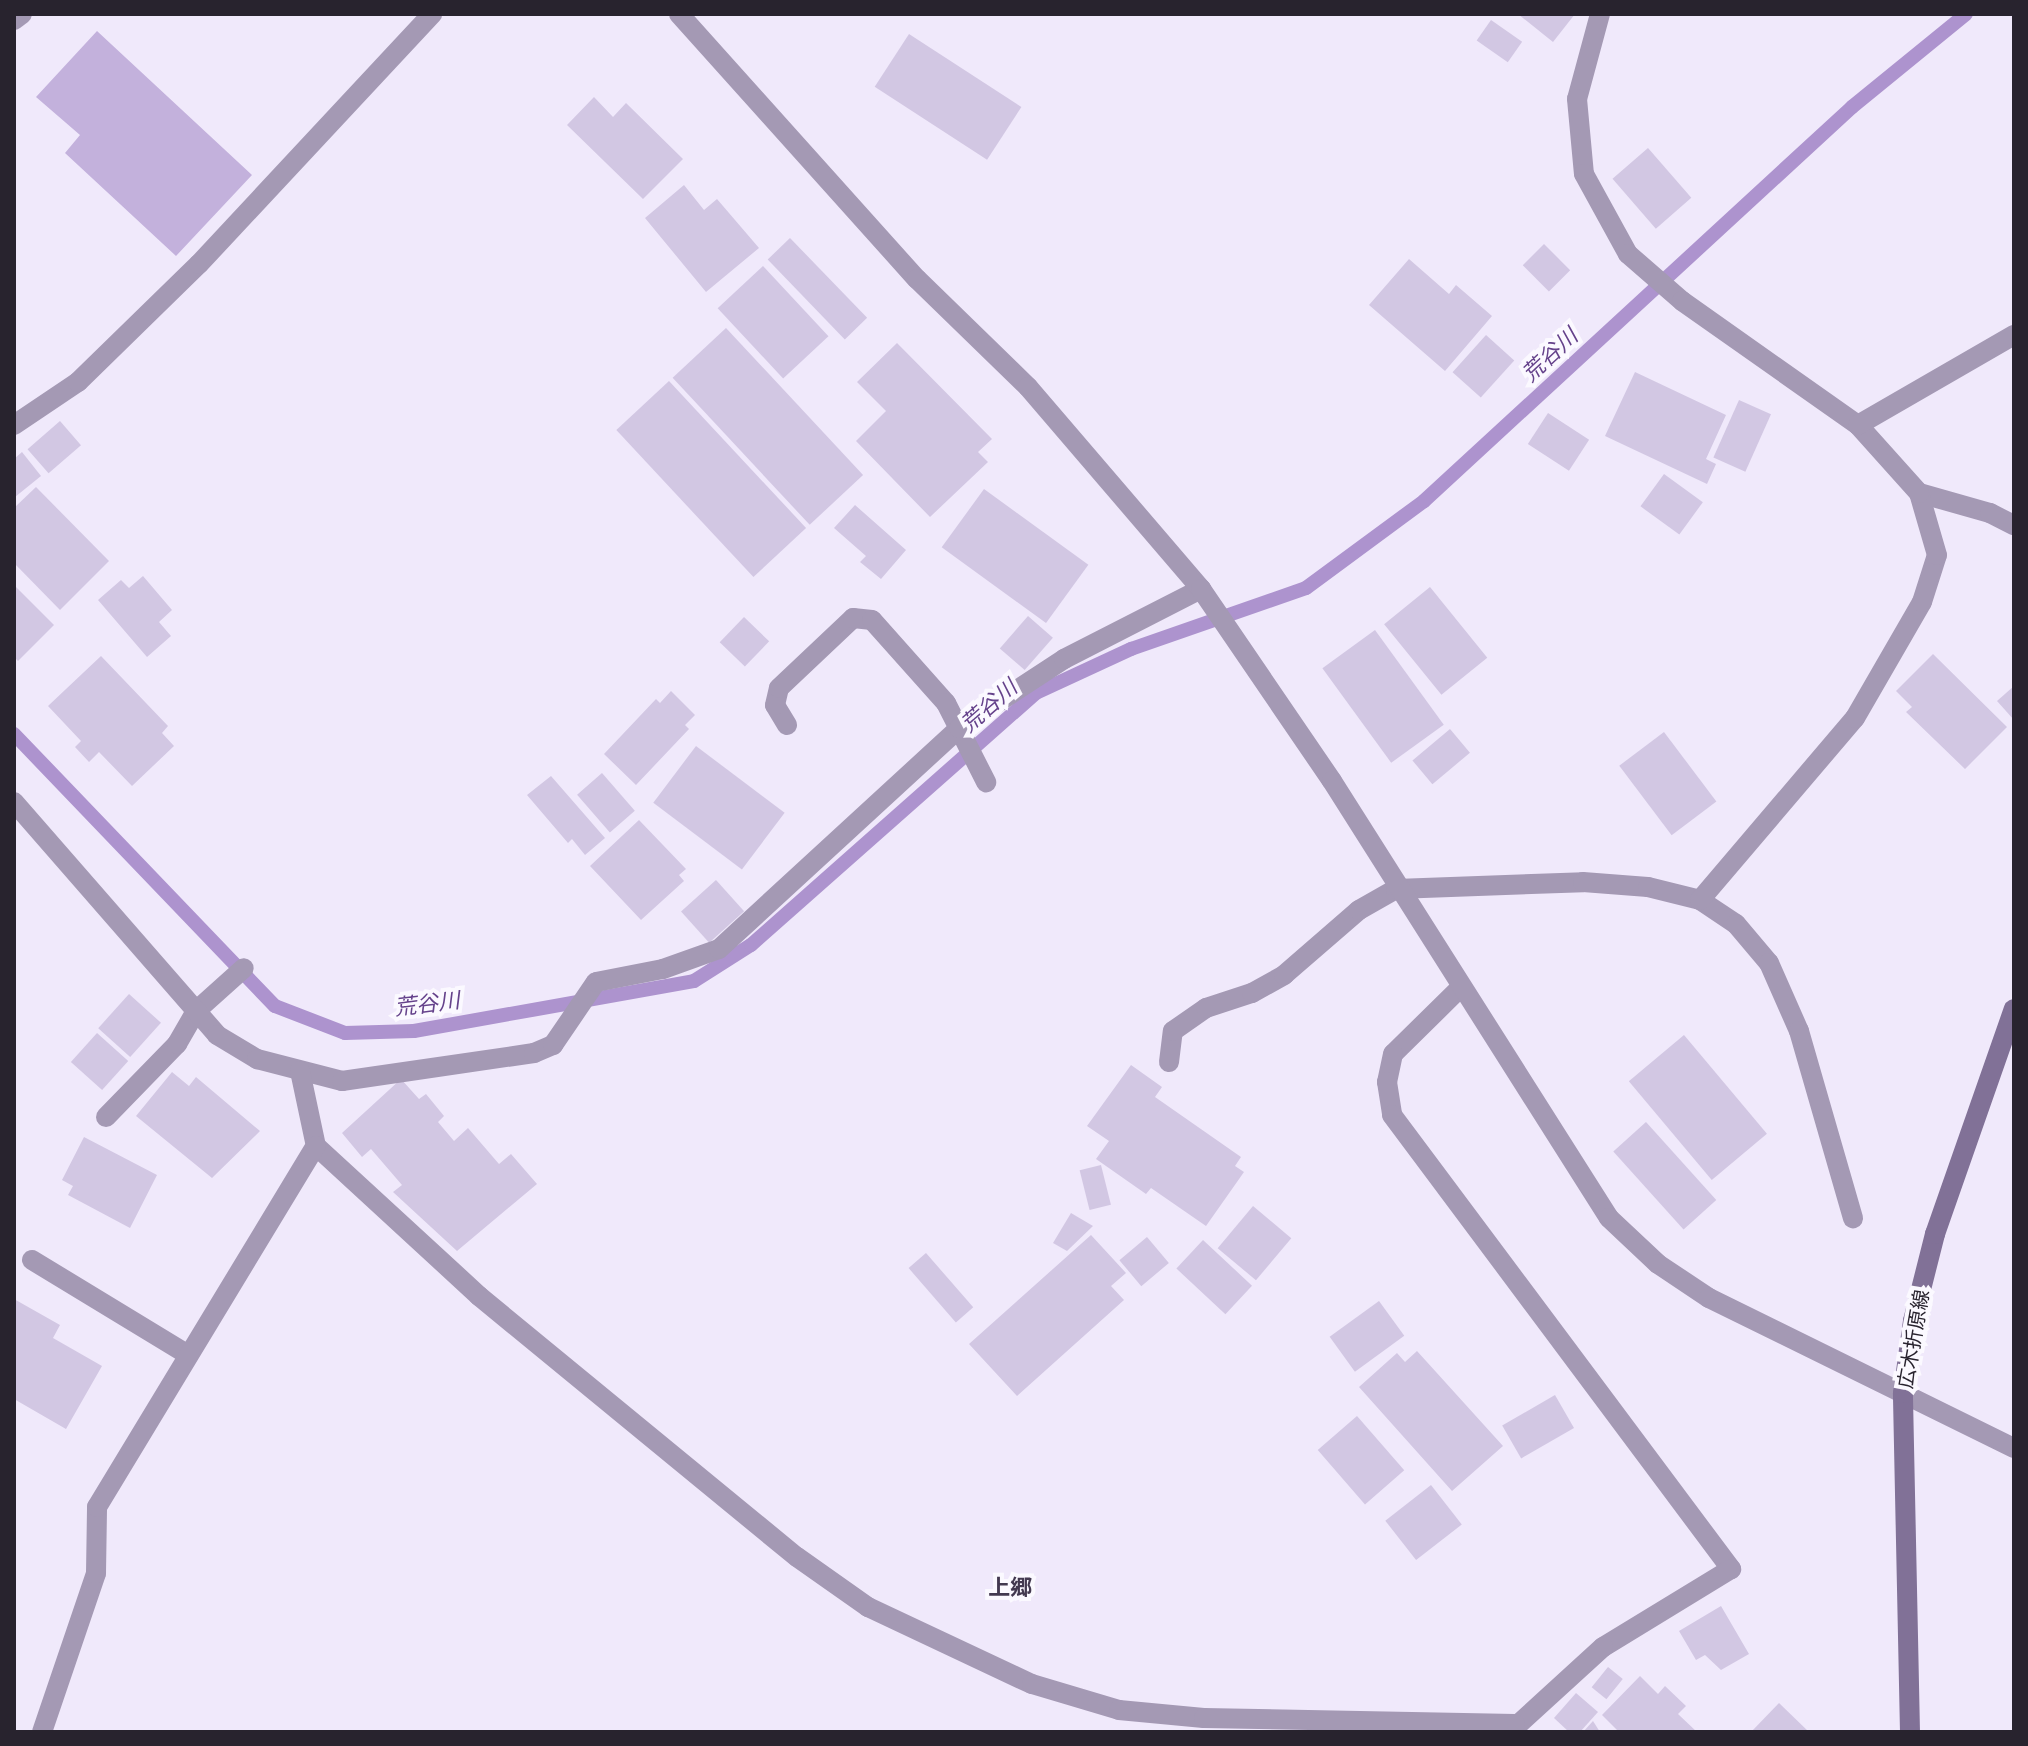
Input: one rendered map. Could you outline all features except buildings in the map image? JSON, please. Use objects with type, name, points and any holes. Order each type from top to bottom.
[{"type":"main road","name":"広木折原線","points":[[1910,1732],[1903,1393],[1913,1321],[1935,1234],[2014,1009]]},
{"type":"street","points":[[14,20],[22,14]]},
{"type":"street","points":[[14,425],[78,382],[188,274],[432,14]]},
{"type":"street","points":[[679,14],[917,279],[1028,387],[1201,589],[1332,781],[1396,889],[1584,1184],[1609,1218],[1648,1255],[1709,1298],[2014,1448]]},
{"type":"street","points":[[1600,14],[1577,99],[1584,174],[1628,254],[1682,301],[1858,425],[1919,493],[1937,555],[1922,602],[1855,718],[1700,900]]},
{"type":"street","points":[[1858,425],[2014,335]]},
{"type":"street","points":[[1919,493],[2014,525]]},
{"type":"street","points":[[14,802],[217,1035],[257,1059],[300,1071],[342,1081],[390,1077],[553,1045],[596,982],[663,969],[719,949],[959,728],[1064,659],[1201,589]]},
{"type":"street","points":[[787,725],[775,705],[779,688],[853,618],[872,620],[946,703],[986,782]]},
{"type":"street","points":[[1169,1062],[1173,1031],[1206,1008],[1252,993],[1284,975],[1359,910],[1396,889],[1583,882],[1648,887],[1700,900],[1736,924],[1769,963],[1799,1031],[1853,1218]]},
{"type":"street","points":[[106,1117],[177,1044],[196,1011],[244,968]]},
{"type":"street","points":[[300,1071],[316,1146],[479,1296],[797,1557],[868,1607],[926,1637],[1032,1684],[1119,1710],[1204,1718],[1513,1728],[1603,1647],[1731,1569],[1392,1115],[1387,1082],[1393,1054],[1461,987]]},
{"type":"street","points":[[42,1732],[96,1573],[97,1507],[316,1146]]},
{"type":"street","points":[[32,1260],[188,1355]]},
{"type":"shaded area","points":[[97,31],[252,175],[176,256],[65,153],[80,135],[36,97]]},
{"type":"waterway","name":"荒谷川","points":[[14,734],[275,1006],[345,1033],[414,1031],[694,981],[751,945],[1036,693],[1131,649],[1306,588],[1424,501],[1852,107],[1966,14]]},
{"type":"district","name":"上郷","points":[[1010,1588]]}]
